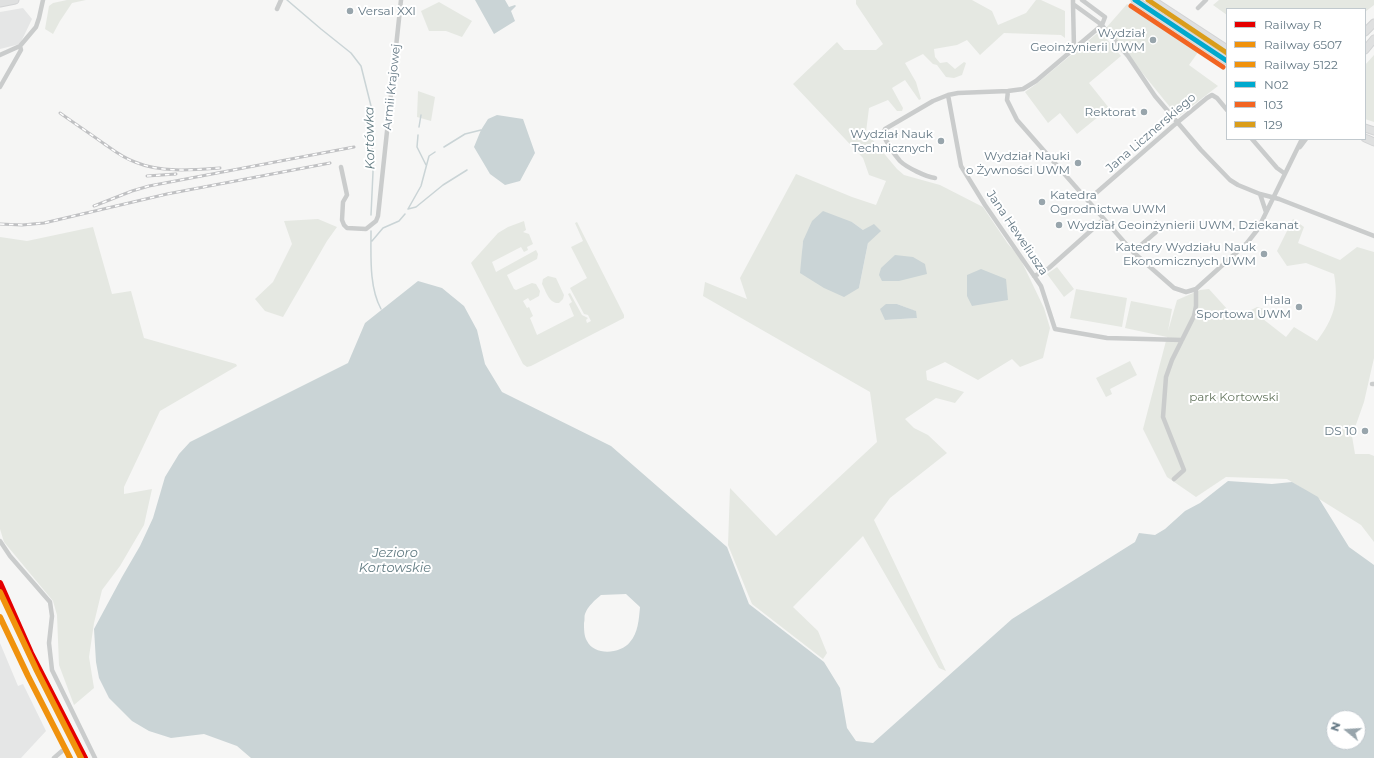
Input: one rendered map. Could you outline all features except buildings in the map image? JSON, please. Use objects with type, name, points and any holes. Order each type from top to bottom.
[{"type":"main road","points":[[0,3],[15,0]]},
{"type":"main road","points":[[1135,0],[1226,60]]},
{"type":"main road","points":[[1152,0],[1226,48]]},
{"type":"main road","points":[[1366,31],[1374,23]]},
{"type":"main road","points":[[1366,49],[1374,39]]},
{"type":"street","points":[[0,55],[20,46],[36,27],[43,0]]},
{"type":"street","points":[[277,9],[281,0]]},
{"type":"street","name":"Armii Krajowej","points":[[342,167],[347,190],[347,195],[343,206],[343,224],[347,228],[366,229],[376,221],[378,216],[401,0]]},
{"type":"street","points":[[935,178],[927,177],[901,162],[881,131],[933,101],[948,95],[1023,89],[1036,81],[1102,25],[1105,17],[1082,0]]},
{"type":"street","points":[[1198,8],[1206,0]]},
{"type":"street","points":[[1073,2],[1102,25],[1128,56],[1155,96],[1230,180],[1260,194],[1374,236]]},
{"type":"street","points":[[1073,2],[1074,48]]},
{"type":"street","points":[[0,87],[20,50],[20,46]]},
{"type":"street","points":[[1008,91],[1007,100],[1017,120],[1133,252],[1174,288],[1186,292],[1196,289],[1247,243],[1258,229],[1284,173],[1302,140]]},
{"type":"street","name":"Jana Heweliusza","points":[[948,95],[961,166],[985,205],[1041,286],[1055,329],[1107,338],[1182,340]]},
{"type":"street","name":"Jana Licznerskiego","points":[[1088,200],[1212,95],[1217,98],[1226,109]]},
{"type":"street","points":[[1253,140],[1277,168],[1284,173]]},
{"type":"street","points":[[1296,151],[1305,140]]},
{"type":"street","points":[[1260,194],[1266,212]]},
{"type":"street","points":[[1034,276],[1049,268],[1104,219]]},
{"type":"street","points":[[1133,252],[1156,232]]},
{"type":"street","points":[[1174,480],[1184,470],[1170,439],[1163,417],[1166,377],[1172,360],[1194,316],[1196,306],[1196,289]]},
{"type":"street","points":[[0,541],[10,556],[50,602],[52,616],[49,643],[52,670],[95,758]]},
{"type":"street","points":[[54,758],[62,751]]},
{"type":"shaded area","points":[[23,8],[32,19],[20,44],[0,49],[0,12]]},
{"type":"shaded area","points":[[0,643],[18,686],[23,684],[46,731],[21,758],[0,758]]},
{"type":"green space","points":[[67,0],[86,0],[72,3],[53,34],[45,29],[49,6],[53,3]]},
{"type":"green space","points":[[856,0],[972,0],[992,11],[998,25],[1026,13],[1036,0],[1041,0],[1065,11],[1065,38],[1061,35],[1004,33],[980,55],[967,40],[957,45],[934,49],[935,57],[940,63],[947,62],[955,69],[964,62],[966,63],[962,75],[954,78],[946,77],[937,65],[933,64],[923,54],[905,63],[916,82],[921,99],[919,100],[905,80],[892,88],[903,108],[902,111],[897,111],[888,100],[869,108],[866,132],[897,169],[904,175],[940,185],[983,207],[1008,244],[1019,256],[1044,308],[1050,328],[1043,358],[1020,367],[1012,359],[978,380],[945,362],[926,371],[927,380],[964,392],[955,403],[936,398],[905,419],[914,428],[928,435],[947,453],[890,498],[874,520],[946,671],[939,668],[863,536],[793,607],[818,631],[827,653],[823,659],[752,604],[728,545],[730,488],[776,536],[877,442],[870,392],[703,296],[705,282],[747,299],[740,278],[796,174],[852,197],[876,205],[886,181],[869,175],[863,158],[793,84],[837,42],[844,50],[876,50],[883,44],[856,4]],"holes":[[[852,222],[863,230],[868,243],[859,288],[802,256],[803,241]],[[897,304],[915,311],[917,318],[885,320]]]},
{"type":"green space","points":[[1219,0],[1374,0],[1374,5],[1366,11],[1366,8],[1226,8],[1226,14],[1213,5]]},
{"type":"green space","points":[[439,2],[472,21],[462,37],[446,31],[429,31],[421,11]]},
{"type":"green space","points":[[1127,4],[1199,51],[1189,65],[1218,86],[1178,117],[1106,28]]},
{"type":"green space","points":[[1100,31],[1121,56],[1089,83],[1109,108],[1077,134],[1060,113],[1048,123],[1025,92]]},
{"type":"green space","points":[[1374,55],[1374,122],[1366,119],[1366,64]]},
{"type":"green space","points":[[418,91],[435,97],[431,121],[417,117]]},
{"type":"green space","points":[[318,219],[337,227],[327,241],[283,317],[265,311],[255,299],[273,282],[292,244],[284,221]]},
{"type":"green space","name":"park Kortowski","points":[[1293,219],[1304,227],[1298,243],[1340,260],[1357,247],[1374,252],[1374,358],[1364,402],[1352,436],[1355,454],[1369,454],[1374,456],[1374,542],[1361,525],[1287,479],[1226,477],[1196,497],[1167,477],[1143,429],[1167,337],[1125,328],[1131,301],[1172,309],[1168,331],[1177,300],[1200,290],[1209,289],[1228,310],[1243,314],[1257,307],[1268,310],[1263,319],[1286,337],[1294,327],[1317,341],[1323,333],[1328,325],[1334,309],[1336,293],[1334,274],[1306,263],[1287,266],[1277,251]]},
{"type":"green space","points":[[524,221],[526,230],[523,232],[529,234],[533,244],[527,247],[528,250],[524,252],[521,247],[492,262],[496,272],[536,250],[538,254],[537,259],[507,275],[514,289],[516,290],[532,283],[536,284],[540,291],[539,296],[530,301],[528,298],[523,301],[527,308],[529,307],[533,316],[530,318],[537,335],[574,316],[569,304],[572,302],[568,294],[570,293],[582,315],[588,318],[586,320],[587,323],[591,321],[588,315],[584,314],[570,288],[587,278],[571,247],[583,241],[575,223],[577,222],[624,315],[624,318],[527,367],[523,364],[471,263],[498,233],[508,227]]},
{"type":"green space","points":[[93,227],[112,294],[131,291],[144,338],[236,364],[237,366],[160,411],[124,487],[124,494],[152,489],[144,525],[120,566],[102,590],[94,623],[89,657],[94,688],[74,705],[59,665],[57,615],[53,601],[4,542],[0,529],[0,237],[27,241]]},
{"type":"green space","points":[[1057,267],[1074,289],[1064,297],[1047,274]]},
{"type":"green space","points":[[548,276],[556,278],[564,295],[563,299],[559,303],[556,303],[550,299],[542,284],[543,279]]},
{"type":"green space","points":[[1076,289],[1127,298],[1122,327],[1070,318]]},
{"type":"green space","points":[[1130,361],[1137,375],[1110,389],[1112,394],[1106,397],[1096,378]]},
{"type":"water","points":[[475,0],[505,0],[509,7],[515,5],[516,6],[511,11],[515,21],[494,34]]},
{"type":"water","points":[[497,115],[523,119],[535,153],[520,181],[505,185],[490,174],[474,147],[481,130],[488,119]]},
{"type":"water","points":[[823,211],[852,222],[863,230],[874,224],[881,231],[868,243],[859,288],[844,297],[824,288],[800,273],[803,241],[812,221]]},
{"type":"water","points":[[895,255],[913,257],[925,264],[927,274],[899,281],[882,281],[879,275],[881,268]]},
{"type":"water","points":[[981,269],[1006,279],[1008,300],[972,306],[967,296],[967,275]]},
{"type":"water","name":"Jezioro Kortowskie","points":[[418,281],[442,288],[464,306],[477,330],[485,364],[502,392],[611,446],[727,547],[749,604],[824,662],[840,688],[847,728],[856,741],[873,743],[1012,619],[1135,542],[1139,533],[1155,535],[1165,529],[1185,511],[1200,503],[1228,481],[1272,484],[1292,482],[1318,497],[1349,547],[1374,565],[1374,758],[251,758],[237,746],[204,734],[171,738],[149,731],[132,721],[109,698],[99,678],[96,662],[94,629],[140,546],[153,518],[165,477],[179,454],[190,442],[348,363],[365,323]],"holes":[[[626,594],[640,607],[638,626],[633,638],[626,646],[608,652],[601,651],[590,646],[585,637],[585,615],[592,603],[601,595]]]},
{"type":"water","points":[[886,304],[897,304],[916,311],[917,318],[885,320],[880,309]]},
{"type":"waterway","name":"Kortówka","points":[[287,0],[351,53],[361,66],[371,106],[373,172],[371,215]]},
{"type":"waterway","points":[[419,127],[421,115]]},
{"type":"waterway","points":[[444,147],[465,134],[481,130]]},
{"type":"waterway","points":[[418,135],[417,147],[426,165]]},
{"type":"waterway","points":[[408,209],[421,186],[429,156],[435,152]]},
{"type":"waterway","points":[[408,209],[416,207],[443,185],[467,170]]},
{"type":"waterway","points":[[372,241],[383,228],[399,221],[405,214]]},
{"type":"waterway","name":"Kortówka","points":[[371,231],[371,261],[374,291],[381,309]]},
{"type":"railway","points":[[60,113],[118,154],[145,165],[155,168],[177,170],[220,168]]},
{"type":"railway","points":[[94,206],[149,186],[354,147]]},
{"type":"railway","points":[[0,224],[22,225],[44,223],[167,194],[330,163]]},
{"type":"railway","points":[[147,176],[176,174]]},
{"type":"rail line","name":"R","points":[[0,583],[31,653],[85,758]]},
{"type":"rail line","name":"6507","points":[[0,592],[37,671],[81,758]]},
{"type":"rail line","name":"5122","points":[[0,617],[70,758]]},
{"type":"transit line","name":"N02","points":[[1135,0],[1226,60]]},
{"type":"transit line","name":"129","points":[[1148,0],[1226,52]]},
{"type":"transit line","name":"103","points":[[1131,6],[1223,67]]},
{"type":"place","name":"Versal XXI","points":[[350,11]]},
{"type":"place","name":"Wydział Geoinżynierii UWM","points":[[1153,40]]},
{"type":"place","name":"Rektorat","points":[[1144,112]]},
{"type":"place","name":"Wydział Nauk Technicznych","points":[[941,141]]},
{"type":"place","name":"Wydział Nauki o Żywności UWM","points":[[1078,163]]},
{"type":"place","name":"Katedra Ogrodnictwa UWM","points":[[1042,202]]},
{"type":"place","name":"Wydział Geoinżynierii UWM, Dziekanat","points":[[1059,225]]},
{"type":"place","name":"Katedry Wydziału Nauk Ekonomicznych UWM","points":[[1264,254]]},
{"type":"place","name":"Hala Sportowa UWM","points":[[1299,307]]},
{"type":"place","name":"DS 10","points":[[1365,431]]}]
